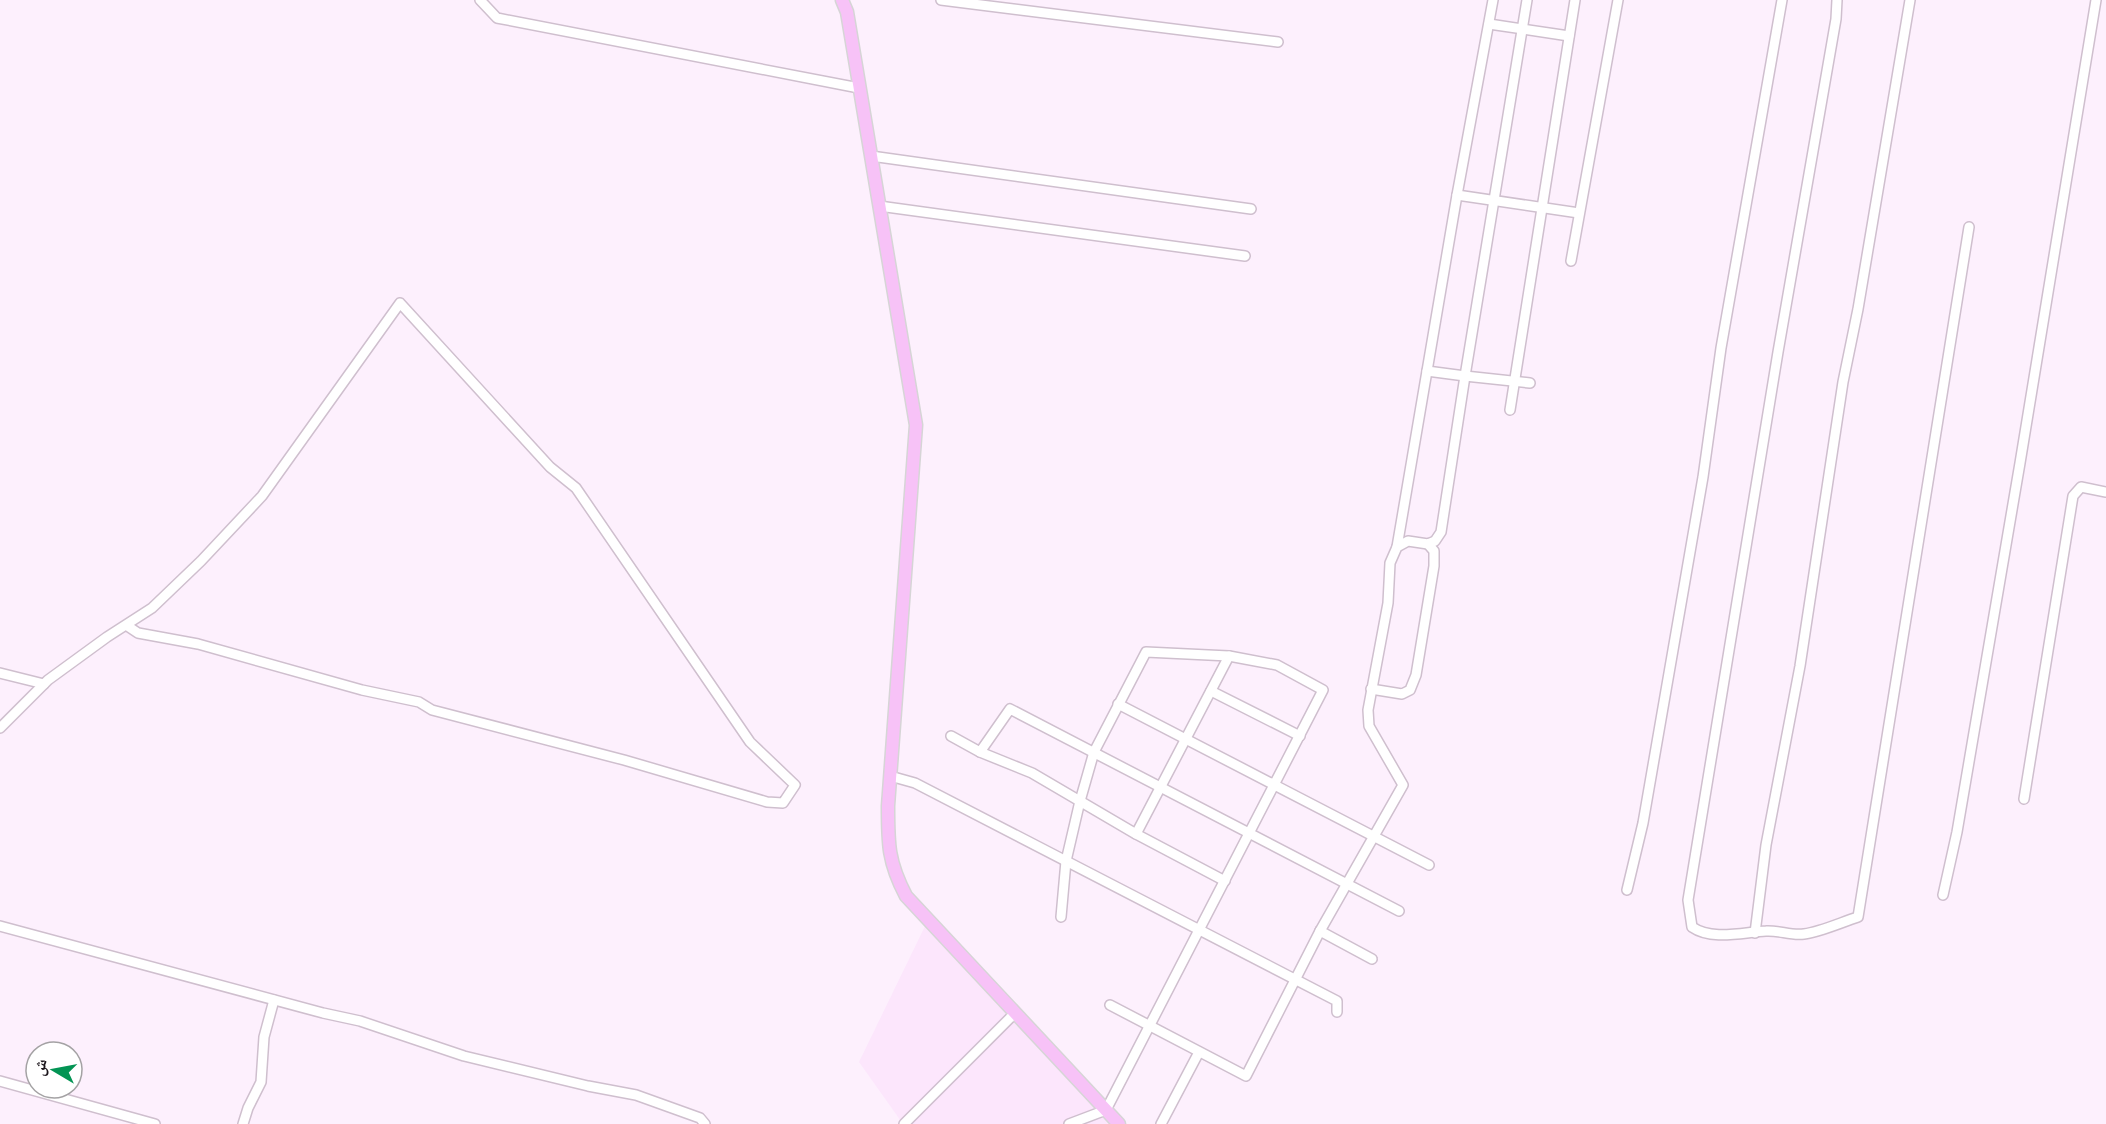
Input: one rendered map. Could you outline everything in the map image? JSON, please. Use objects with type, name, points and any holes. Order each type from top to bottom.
[{"type":"main road","points":[[842,0],[847,12],[916,425],[890,776],[888,833],[890,858],[906,896],[1119,1124]]},
{"type":"street","points":[[480,0],[497,18],[859,88]]},
{"type":"street","points":[[941,0],[1278,42]]},
{"type":"street","points":[[1110,1005],[1246,1076],[1320,931],[1403,785],[1369,726],[1368,710],[1388,603],[1390,563],[1397,547],[1493,0]]},
{"type":"street","points":[[1397,547],[1407,541],[1428,544],[1435,541],[1441,532],[1527,0]]},
{"type":"street","points":[[1510,410],[1575,0]]},
{"type":"street","points":[[1571,261],[1617,0]]},
{"type":"street","points":[[1628,890],[1643,823],[1703,477],[1721,348],[1782,0]]},
{"type":"street","points":[[1837,0],[1836,19],[1778,352],[1688,900],[1692,927],[1697,931],[1721,934],[1768,931],[1804,934],[1858,917],[1970,227]]},
{"type":"street","points":[[1755,933],[1766,845],[1800,666],[1843,382],[1858,309],[1910,0]]},
{"type":"street","points":[[1943,895],[1957,832],[2020,464],[2096,0]]},
{"type":"street","points":[[1489,24],[1569,36]]},
{"type":"street","points":[[871,156],[1251,208]]},
{"type":"street","points":[[1457,195],[1579,213]]},
{"type":"street","points":[[879,206],[1245,256]]},
{"type":"street","points":[[0,728],[44,684],[126,625],[152,608],[201,561],[262,496],[400,303],[550,467],[576,488],[750,742],[795,785],[783,802],[767,802],[624,760],[432,710],[419,702],[362,690],[198,644],[138,633],[126,625]]},
{"type":"street","points":[[1428,371],[1530,383]]},
{"type":"street","points":[[2024,799],[2062,576],[2073,496],[2081,487],[2106,492]]},
{"type":"street","points":[[1371,689],[1402,694],[1410,690],[1416,675],[1434,566],[1434,551],[1428,544]]},
{"type":"street","points":[[1061,917],[1066,861],[1094,752],[1146,652],[1229,656],[1277,665],[1323,690],[1106,1110],[1069,1124]]},
{"type":"street","points":[[1136,834],[1229,656]]},
{"type":"street","points":[[0,673],[44,684]]},
{"type":"street","points":[[1211,691],[1300,736]]},
{"type":"street","points":[[1118,704],[1429,865]]},
{"type":"street","points":[[980,752],[1010,709],[1399,911]]},
{"type":"street","points":[[951,736],[980,752],[1032,773],[1136,834],[1225,881]]},
{"type":"street","points":[[890,776],[915,783],[1337,1001],[1337,1012]]},
{"type":"street","points":[[0,926],[360,1021],[464,1056],[588,1086],[636,1095],[700,1118],[705,1124]]},
{"type":"street","points":[[1320,931],[1372,958]]},
{"type":"street","points":[[243,1124],[261,1082],[264,1037],[274,1000]]},
{"type":"street","points":[[904,1124],[1015,1013]]},
{"type":"street","points":[[1161,1124],[1199,1052]]},
{"type":"street","points":[[0,1081],[156,1124]]},
{"type":"shaded area","points":[[927,922],[1114,1124],[903,1124],[859,1062]]}]
